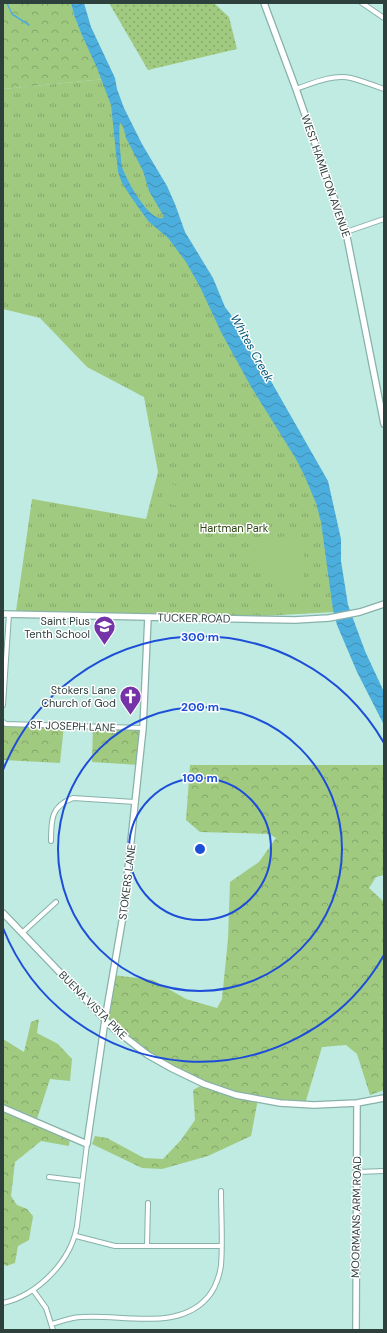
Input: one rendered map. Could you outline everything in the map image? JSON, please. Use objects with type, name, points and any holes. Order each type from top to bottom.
[{"type":"street","name":"WEST HAMILTON AVENUE","points":[[264,3],[346,232],[384,424]]},
{"type":"street","points":[[362,3],[384,18]]},
{"type":"street","points":[[296,89],[329,78],[340,77],[350,78],[384,88]]},
{"type":"street","points":[[346,232],[384,219]]},
{"type":"street","name":"TUCKER ROAD","points":[[6,614],[295,620],[329,618],[360,612],[384,604]]},
{"type":"street","points":[[3,705],[6,614]]},
{"type":"street","name":"STOKERS LANE","points":[[86,1144],[104,1020],[123,916],[143,728],[148,617]]},
{"type":"street","name":"ST JOSEPH LANE","points":[[3,722],[6,724],[143,728]]},
{"type":"street","points":[[51,841],[51,823],[53,815],[64,801],[73,798],[135,802]]},
{"type":"street","points":[[22,933],[56,902]]},
{"type":"street","name":"BUENA VISTA PIKE","points":[[3,913],[104,1020],[148,1055],[173,1069],[204,1084],[236,1095],[280,1103],[314,1105],[357,1103],[384,1098]]},
{"type":"street","name":"MOORMANS ARM ROAD","points":[[356,1330],[357,1103]]},
{"type":"street","points":[[3,1108],[86,1144],[76,1236],[68,1253],[34,1290],[3,1303]]},
{"type":"street","points":[[357,1172],[384,1171]]},
{"type":"street","points":[[49,1177],[82,1181]]},
{"type":"street","points":[[52,1324],[81,1317],[152,1320],[175,1318],[191,1312],[205,1302],[214,1288],[221,1266],[221,1191]]},
{"type":"street","points":[[147,1246],[148,1203]]},
{"type":"street","points":[[76,1236],[115,1246],[221,1246]]},
{"type":"street","points":[[34,1290],[46,1308],[53,1330]]},
{"type":"green space","points":[[3,3],[71,3],[81,32],[105,79],[3,89]]},
{"type":"green space","points":[[109,3],[214,3],[229,17],[237,49],[148,70]]},
{"type":"green space","name":"Hartman Park","points":[[105,79],[277,409],[322,514],[334,612],[263,616],[16,611],[32,499],[146,519],[158,472],[144,397],[87,367],[40,318],[3,309],[3,89]]},
{"type":"green space","points":[[166,483],[182,487],[180,495],[164,491]]},
{"type":"green space","points":[[163,494],[179,498],[178,506],[161,502]]},
{"type":"green space","points":[[300,536],[303,539],[304,589],[283,585],[265,575],[254,559],[250,538]]},
{"type":"green space","points":[[3,722],[64,725],[60,763],[3,760]]},
{"type":"green space","points":[[93,726],[143,728],[139,765],[92,762]]},
{"type":"green space","points":[[190,765],[384,765],[384,875],[376,877],[369,888],[384,902],[384,1090],[370,1095],[357,1054],[346,1045],[322,1047],[305,1104],[258,1099],[251,1136],[208,1156],[162,1169],[142,1168],[92,1144],[95,1136],[107,1138],[144,1158],[163,1159],[181,1140],[195,1120],[193,1090],[204,1084],[148,1055],[105,1020],[113,975],[153,980],[186,999],[217,1008],[222,999],[228,939],[230,882],[259,862],[276,838],[269,834],[200,832],[186,820]]},
{"type":"green space","points":[[39,1019],[37,1033],[58,1044],[72,1059],[70,1081],[50,1079],[36,1122],[70,1137],[69,1146],[41,1141],[15,1162],[11,1196],[17,1205],[27,1209],[33,1216],[29,1240],[18,1246],[15,1263],[6,1266],[3,1264],[3,1039],[24,1052],[31,1022]]},
{"type":"water","points":[[71,3],[84,3],[91,27],[115,78],[117,89],[124,108],[142,144],[167,186],[185,232],[213,278],[225,307],[231,315],[244,343],[268,376],[328,481],[341,539],[341,561],[348,605],[365,651],[384,692],[384,725],[357,672],[337,625],[333,610],[321,522],[316,503],[305,477],[296,459],[250,385],[221,332],[200,287],[186,262],[168,238],[148,221],[122,183],[118,172],[111,105],[74,15]],"holes":[[[120,123],[123,126],[126,138],[143,171],[149,191],[163,215],[163,218],[157,217],[145,207],[124,173],[120,152]]]},
{"type":"waterway","points":[[7,3],[12,14],[29,25]]},
{"type":"place","name":"Saint Pius Tenth School","points":[[105,646]]},
{"type":"place","name":"Stokers Lane Church of God","points":[[131,716]]},
{"type":"water label","name":"Whites Creek","points":[[252,348]]}]
